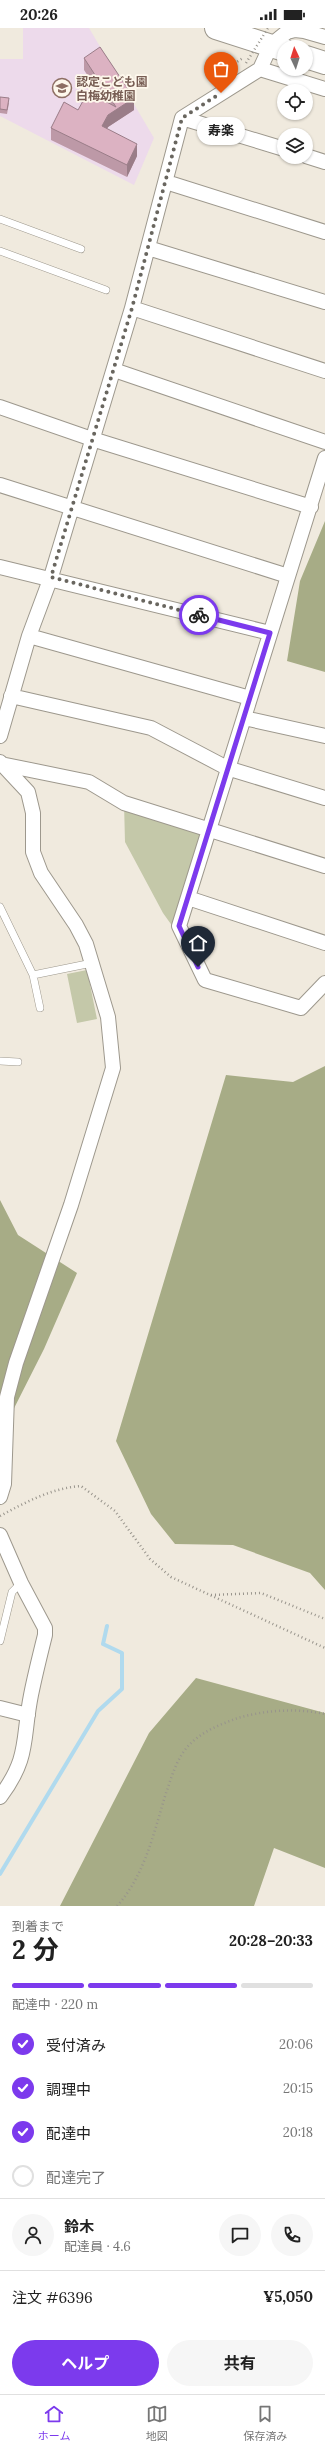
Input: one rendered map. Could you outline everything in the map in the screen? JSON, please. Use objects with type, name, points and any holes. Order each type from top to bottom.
[{"type":"main road","points":[[216,28],[274,41]]},
{"type":"main road","points":[[313,59],[325,63]]},
{"type":"street","points":[[0,736],[29,636],[51,577],[114,370],[166,182],[182,118],[260,69],[274,41],[287,32],[295,30],[325,37]]},
{"type":"street","points":[[260,69],[325,89]]},
{"type":"street","points":[[182,118],[277,147]]},
{"type":"street","points":[[313,158],[325,162]]},
{"type":"street","points":[[166,182],[325,232]]},
{"type":"street","points":[[148,248],[325,302]]},
{"type":"street","points":[[132,308],[325,371]]},
{"type":"street","points":[[114,370],[325,442]]},
{"type":"street","points":[[0,407],[92,439],[311,507]]},
{"type":"street","points":[[325,458],[311,507],[227,768],[179,926],[205,980],[301,1008],[325,983]]},
{"type":"street","points":[[0,485],[288,576]]},
{"type":"street","points":[[0,566],[51,577],[270,633]]},
{"type":"street","points":[[29,636],[250,698]]},
{"type":"street","points":[[11,696],[151,728],[227,768],[325,798]]},
{"type":"street","points":[[244,718],[325,736]]},
{"type":"street","points":[[0,763],[89,782],[124,803],[209,831],[325,866]]},
{"type":"street","points":[[0,763],[28,792],[33,813],[33,852],[41,873],[76,924],[92,963],[108,1017],[113,1068],[71,1205],[16,1363],[8,1397],[4,1484],[0,1497]]},
{"type":"street","points":[[188,898],[325,942]]},
{"type":"street","points":[[0,1535],[21,1583],[45,1628],[28,1715],[24,1755],[15,1777],[2,1791]]},
{"type":"street","points":[[0,1708],[28,1715]]},
{"type":"lane","points":[[0,219],[81,249]]},
{"type":"lane","points":[[0,251],[106,290]]},
{"type":"lane","points":[[0,907],[33,975],[40,1008]]},
{"type":"lane","points":[[33,975],[92,963]]},
{"type":"lane","points":[[0,1060],[18,1062]]},
{"type":"lane","points":[[0,1641],[12,1592],[21,1583]]},
{"type":"path","points":[[243,58],[232,65],[235,70],[274,41]]},
{"type":"path","points":[[0,1516],[29,1501],[65,1487],[81,1486],[115,1511],[150,1558],[171,1577],[325,1648]]},
{"type":"path","points":[[210,1595],[261,1593],[325,1619]]},
{"type":"path","points":[[117,1906],[127,1894],[142,1867],[175,1766],[190,1744],[219,1724],[260,1712],[298,1711],[325,1714]]},
{"type":"shaded area","name":"認定こども園 白梅幼稚園","points":[[23,28],[89,28],[154,138],[134,185],[0,116],[0,59],[23,59]]},
{"type":"green space","points":[[325,521],[325,672],[287,661],[300,581]]},
{"type":"green space","points":[[124,803],[201,834],[173,927],[163,913],[125,842]]},
{"type":"green space","points":[[87,970],[97,1019],[77,1023],[67,974]]},
{"type":"green space","points":[[325,1066],[325,1590],[310,1573],[233,1545],[175,1544],[151,1514],[116,1441],[226,1075],[293,1082]]},
{"type":"green space","points":[[0,1200],[18,1235],[77,1273],[44,1349],[0,1436]]},
{"type":"green space","points":[[196,1678],[325,1713],[325,1868],[274,1848],[254,1906],[60,1906],[149,1733]]},
{"type":"building","points":[[100,47],[134,98],[108,115],[102,126],[137,144],[127,165],[51,128],[64,102],[78,110],[88,92],[116,107],[84,58]]},
{"type":"building","points":[[0,97],[9,98],[7,110],[0,109]]},
{"type":"waterway","points":[[0,1874],[98,1711],[122,1689],[122,1653],[103,1644],[107,1626]]},
{"type":"way so far","points":[[199,615],[51,577],[132,308],[182,118],[221,93]]},
{"type":"place","name":"認定こども園 白梅幼稚園","points":[[62,88]]},
{"type":"place","name":"寿楽","points":[[221,93]]},
{"type":"route","points":[[198,967],[179,926],[270,633],[199,615]]}]
